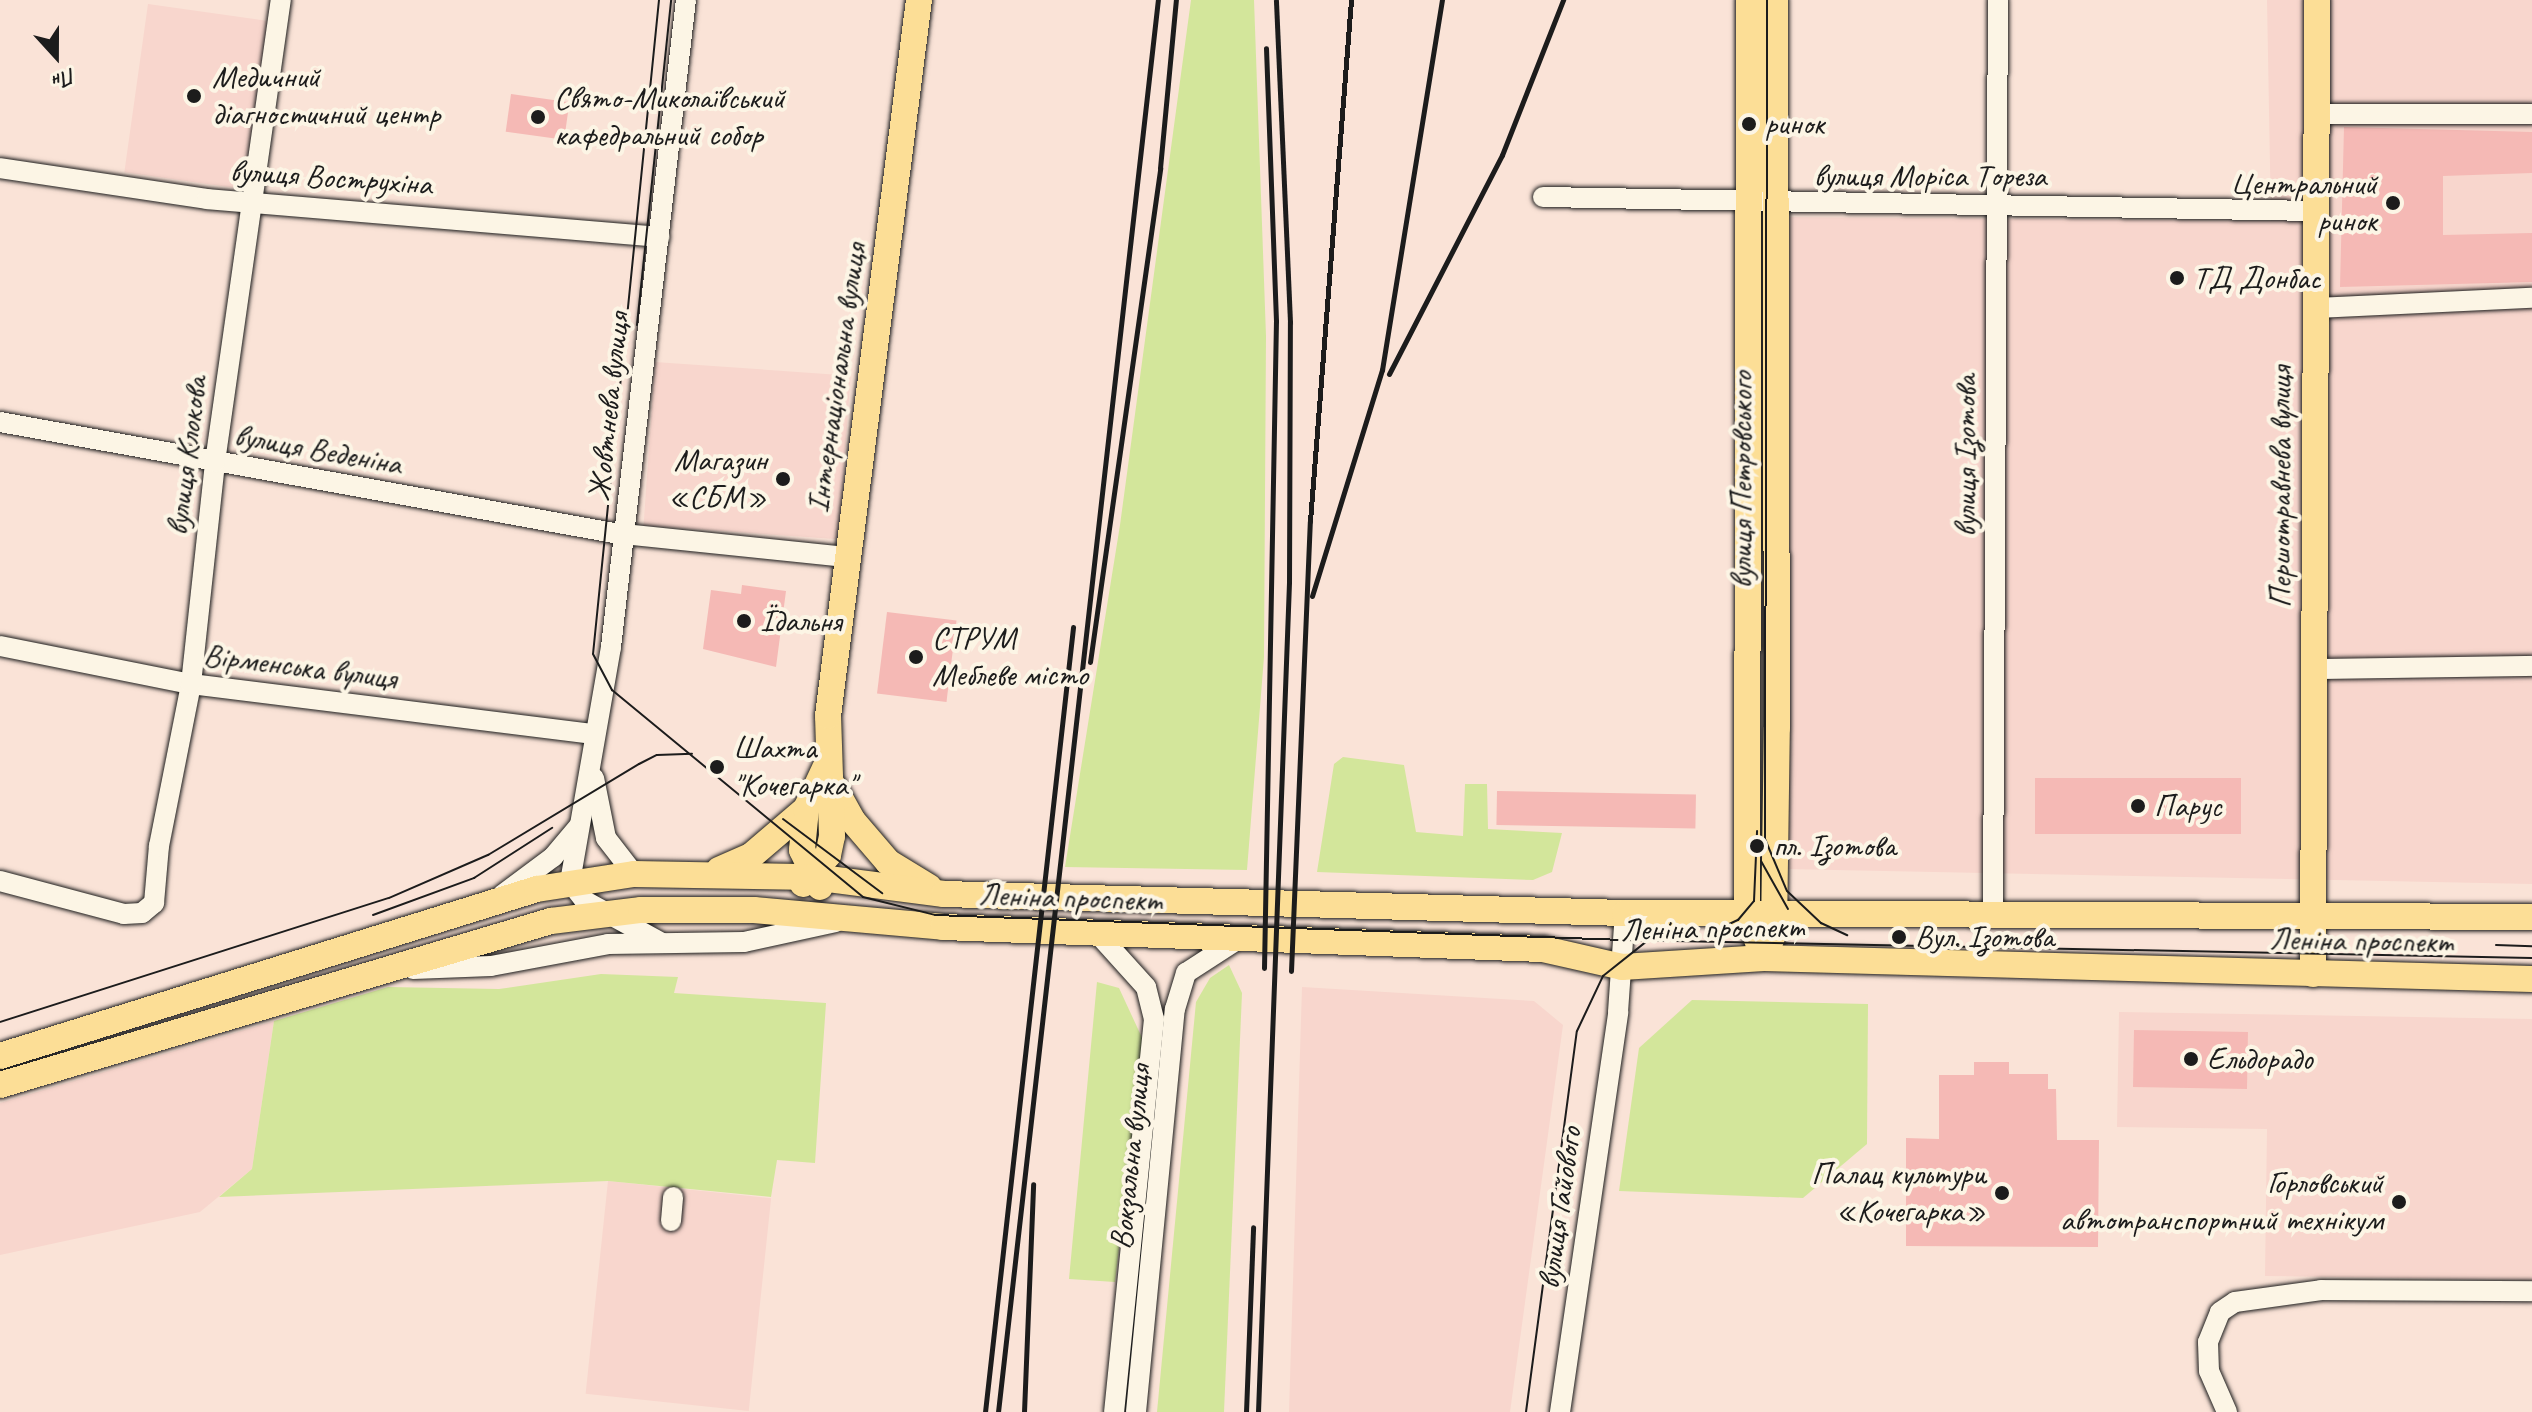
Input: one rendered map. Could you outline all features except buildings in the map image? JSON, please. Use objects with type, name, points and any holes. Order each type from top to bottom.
[{"type":"main road","name":"Інтернаціональна вулиця","points":[[813,877],[832,836],[827,765],[846,557],[919,0]]},
{"type":"main road","name":"вулиця Петровського","points":[[1749,0],[1762,205],[1774,912],[1773,943],[1764,958]]},
{"type":"main road","name":"вулиця Петровського","points":[[1747,913],[1762,205],[1775,0]]},
{"type":"main road","name":"Першотравнева вулиця","points":[[2313,974],[2310,918],[2317,0]]},
{"type":"main road","name":"Інтернаціональна вулиця","points":[[710,873],[751,856],[806,809],[827,765]]},
{"type":"main road","name":"Леніна проспект","points":[[827,765],[839,800],[888,862],[944,894]]},
{"type":"main road","points":[[806,809],[802,850],[813,877],[827,898],[856,917]]},
{"type":"main road","name":"Леніна проспект","points":[[0,1056],[487,905],[570,882],[634,874],[813,877],[944,894],[1625,913],[1993,911],[2310,918],[2532,917]]},
{"type":"main road","points":[[754,910],[813,877]]},
{"type":"main road","name":"Леніна проспект","points":[[0,1085],[551,921],[611,913],[754,910],[1099,935],[1543,949],[1609,965],[1687,959],[1764,958],[2532,979]]},
{"type":"main road","points":[[1747,913],[1764,958]]},
{"type":"street","name":"вулиця Клокова","points":[[0,881],[124,914],[142,913],[154,903],[159,846],[191,684],[215,462],[250,198],[281,0]]},
{"type":"street","name":"Жовтнева вулиця","points":[[570,882],[583,819],[626,534],[686,0]]},
{"type":"street","name":"вулиця Ізотова","points":[[1993,911],[1998,0]]},
{"type":"street","points":[[2316,114],[2530,110]]},
{"type":"street","name":"вулиця Вострухіна","points":[[0,168],[188,197],[250,198],[659,237]]},
{"type":"street","name":"вулиця Моріса Тореза","points":[[1543,197],[1762,205],[2316,211]]},
{"type":"street","points":[[2316,308],[2532,298]]},
{"type":"street","name":"вулиця Веденіна","points":[[0,422],[626,534],[846,557]]},
{"type":"street","name":"Вірменська вулиця","points":[[0,646],[191,684],[594,734]]},
{"type":"street","points":[[2314,669],[2532,666]]},
{"type":"street","points":[[591,756],[606,838],[634,874]]},
{"type":"street","points":[[487,905],[553,857],[583,819]]},
{"type":"street","points":[[570,882],[585,901],[662,943]]},
{"type":"street","points":[[1618,1012],[1609,965],[1625,913]]},
{"type":"street","points":[[385,970],[491,966],[608,944],[768,940],[856,917]]},
{"type":"street","name":"Вокзальна вулиця","points":[[1099,935],[1146,987],[1154,1019],[1114,1412]]},
{"type":"street","name":"Вокзальна вулиця","points":[[1136,1412],[1179,989],[1197,962],[1239,938]]},
{"type":"street","points":[[1618,1012],[1636,977],[1687,959]]},
{"type":"street","name":"вулиця Гайового","points":[[1560,1412],[1618,1012]]},
{"type":"street","points":[[671,1221],[673,1197]]},
{"type":"street","points":[[2227,1412],[2209,1371],[2208,1342],[2220,1312],[2235,1302],[2321,1290],[2532,1291]]},
{"type":"shaded area","name":"Центральний ринок","points":[[2267,0],[2532,0],[2532,884],[1785,869],[1785,217],[2271,221]]},
{"type":"shaded area","name":"Медичний діагностичний центр","points":[[148,4],[272,21],[248,190],[124,172]]},
{"type":"shaded area","points":[[655,362],[851,376],[839,539],[644,526]]},
{"type":"shaded area","points":[[1302,987],[1534,1001],[1563,1025],[1510,1412],[1289,1412]]},
{"type":"shaded area","name":"Горловський автотранспортний технікум","points":[[2119,1012],[2532,1019],[2532,1280],[2265,1276],[2267,1129],[2117,1127]]},
{"type":"shaded area","points":[[274,1021],[252,1169],[200,1212],[0,1255],[0,1103]]},
{"type":"shaded area","points":[[608,1181],[771,1198],[749,1411],[586,1394]]},
{"type":"green space","points":[[1191,0],[1254,0],[1266,336],[1264,657],[1247,870],[1065,867],[1120,525]]},
{"type":"green space","points":[[1343,757],[1404,765],[1416,832],[1463,836],[1465,784],[1487,784],[1488,829],[1562,833],[1552,872],[1533,880],[1317,872],[1334,764]]},
{"type":"green space","points":[[1229,965],[1242,993],[1224,1412],[1157,1412],[1196,1002],[1210,978]]},
{"type":"green space","points":[[601,974],[678,977],[674,993],[826,1003],[815,1163],[777,1160],[771,1197],[608,1181],[219,1197],[252,1169],[274,1021],[388,987],[499,989]]},
{"type":"green space","points":[[1097,982],[1119,988],[1144,1042],[1115,1282],[1069,1279]]},
{"type":"green space","points":[[1692,1000],[1868,1004],[1867,1144],[1803,1198],[1619,1191],[1639,1048]]},
{"type":"tram line","points":[[659,0],[593,654],[612,690],[863,897],[935,915],[1625,940],[2532,958]]},
{"type":"tram line","points":[[637,325],[671,0]]},
{"type":"tram line","points":[[1767,0],[1765,839],[1787,891],[1821,923],[1847,935]]},
{"type":"tram line","points":[[0,1022],[389,898],[488,855],[657,755],[692,754]]},
{"type":"tram line","points":[[783,819],[882,893]]},
{"type":"tram line","points":[[373,915],[474,878],[552,828]]},
{"type":"tram line","points":[[1712,932],[1738,920],[1754,901],[1757,831]]},
{"type":"tram line","points":[[1761,861],[1788,909]]},
{"type":"tram line","points":[[1526,1412],[1577,1031],[1603,976],[1647,941]]},
{"type":"tram line","points":[[2496,945],[2532,946]]},
{"type":"railway","points":[[998,1412],[1158,0]]},
{"type":"railway","points":[[1090,662],[1160,168],[1176,0]]},
{"type":"railway","points":[[1258,1412],[1289,582],[1290,322],[1276,0]]},
{"type":"railway","points":[[1291,971],[1310,521],[1351,0]]},
{"type":"railway","points":[[1312,596],[1382,370],[1442,0]]},
{"type":"railway","points":[[1389,374],[1502,155],[1563,0]]},
{"type":"railway","points":[[1264,968],[1276,321],[1266,48]]},
{"type":"railway","points":[[985,1412],[1073,627]]},
{"type":"railway","points":[[1024,1412],[1033,1184]]},
{"type":"railway","points":[[1246,1412],[1253,1227]]},
{"type":"place","name":"Медичний діагностичний центр","points":[[194,96]]},
{"type":"place","name":"Свято-Миколаївський кафедральний собор","points":[[538,117]]},
{"type":"place","name":"ринок","points":[[1749,124]]},
{"type":"place","name":"Центральний ринок","points":[[2393,203]]},
{"type":"place","name":"ТД Донбас","points":[[2177,278]]},
{"type":"place","name":"Магазин «СБМ»","points":[[783,479]]},
{"type":"place","name":"Їдальня","points":[[744,621]]},
{"type":"place","name":"СТРУМ Меблеве місто","points":[[916,657]]},
{"type":"place","name":"Шахта \"Кочегарка\"","points":[[717,767]]},
{"type":"place","name":"Парус","points":[[2138,806]]},
{"type":"place","name":"пл. Ізотова","points":[[1757,846]]},
{"type":"place","name":"Вул. Ізотова","points":[[1899,937]]},
{"type":"place","name":"Ельдорадо","points":[[2191,1059]]},
{"type":"place","name":"Палац культури «Кочегарка»","points":[[2002,1193]]},
{"type":"place","name":"Горловський автотранспортний технікум","points":[[2399,1202]]}]
